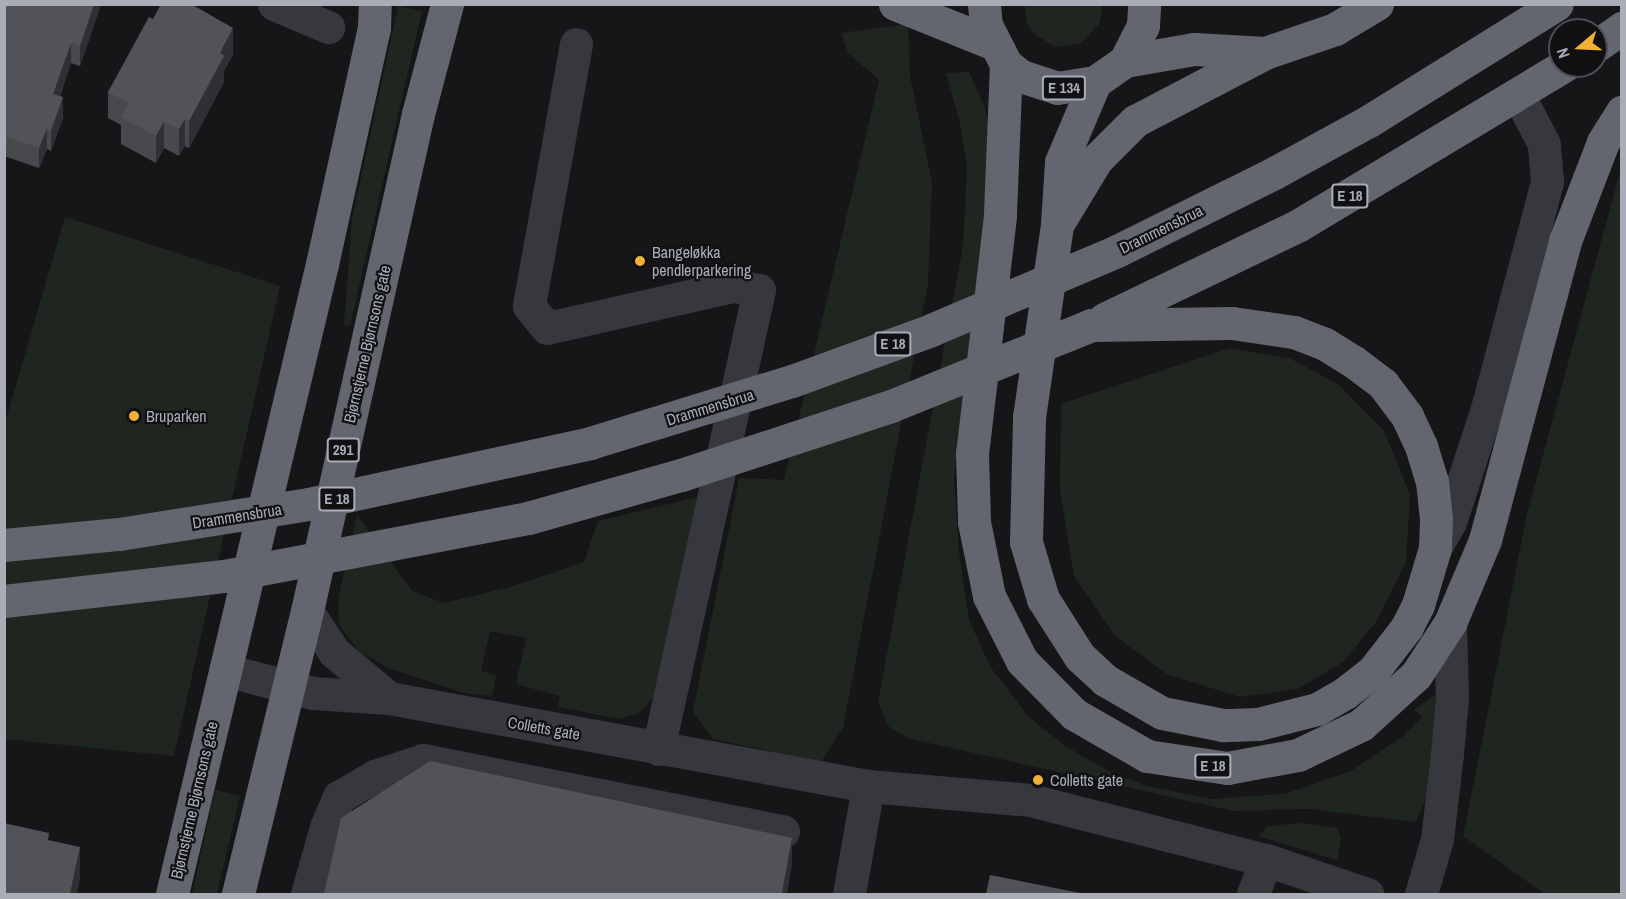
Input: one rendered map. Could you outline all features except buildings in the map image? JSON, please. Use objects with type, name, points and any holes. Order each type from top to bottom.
[{"type":"highway","name":"Bjørnstjerne Bjørnsons gate","points":[[172,894],[322,264],[374,28],[375,4]]},
{"type":"highway","name":"Bjørnstjerne Bjørnsons gate","points":[[238,894],[307,611],[416,125],[447,4]]},
{"type":"highway","name":"E 134","points":[[895,4],[999,54],[1038,84],[1057,88],[1095,82],[1125,61],[1194,49],[1265,53],[1335,28],[1377,4]]},
{"type":"highway","points":[[984,4],[999,54]]},
{"type":"highway","name":"E 134","points":[[1125,61],[1143,26],[1144,4]]},
{"type":"highway","name":"Drammensbrua","points":[[4,545],[119,534],[380,491],[513,462],[663,422],[899,342],[1056,278],[1274,173],[1369,121],[1557,4]]},
{"type":"highway","points":[[1608,37],[1622,28]]},
{"type":"highway","name":"E 18","points":[[1057,224],[1097,159],[1135,121],[1265,53]]},
{"type":"highway","name":"E 18","points":[[999,54],[1000,216],[974,418],[972,488],[979,555],[989,596],[1022,661],[1074,714],[1115,741],[1147,756],[1227,768],[1298,755],[1361,725],[1416,675],[1450,623],[1485,540],[1564,241],[1603,142],[1622,111]]},
{"type":"highway","name":"E 18","points":[[4,601],[236,574],[528,518],[681,475],[861,416],[1091,325],[1130,316],[1299,225],[1548,77]]},
{"type":"highway","name":"E 18","points":[[1095,82],[1061,162],[1057,224],[1029,417],[1026,542],[1043,599],[1059,629],[1105,680],[1162,713],[1193,722],[1258,724],[1317,709],[1354,686],[1391,651],[1418,605],[1435,548],[1436,519],[1432,481],[1421,446],[1407,416],[1383,384],[1325,344],[1264,325],[1130,316]]},
{"type":"street","points":[[274,4],[328,27]]},
{"type":"street","points":[[576,44],[529,306],[547,328],[733,286],[759,290],[658,749]]},
{"type":"street","points":[[1435,548],[1449,522],[1488,405],[1547,181],[1544,144],[1519,96]]},
{"type":"street","name":"Colletts gate","points":[[307,611],[334,652],[389,698]]},
{"type":"street","points":[[1421,894],[1437,839],[1447,754],[1452,698],[1450,623]]},
{"type":"street","name":"Colletts gate","points":[[225,670],[287,688],[389,698],[868,786],[1030,800],[1266,860],[1367,894]]},
{"type":"street","points":[[307,894],[326,827],[339,797],[375,776],[423,760],[783,831]]},
{"type":"street","points":[[849,894],[868,786]]},
{"type":"street","points":[[1253,894],[1266,860]]},
{"type":"shaded area","points":[[1025,5],[1102,5],[1102,11],[1099,24],[1081,43],[1055,47],[1033,33],[1026,21]]},
{"type":"shaded area","points":[[398,6],[422,11],[350,326],[344,325],[352,219]]},
{"type":"shaded area","points":[[908,24],[910,76],[932,182],[928,283],[843,728],[821,762],[713,739],[693,712],[739,478],[784,480],[879,80],[848,53],[841,33]]},
{"type":"shaded area","points":[[969,72],[984,105],[992,140],[984,244],[954,478],[959,553],[969,620],[991,668],[1029,717],[1065,746],[1112,773],[1144,785],[1210,799],[1285,794],[1351,771],[1402,737],[1422,717],[1414,710],[1435,694],[1438,697],[1428,793],[1416,822],[1309,809],[1234,811],[911,739],[889,727],[878,702],[963,246],[967,167],[959,119],[946,73]]},
{"type":"shaded area","points":[[1621,168],[1621,894],[1545,894],[1463,836],[1527,514]]},
{"type":"shaded area","points":[[65,217],[280,286],[174,756],[5,739],[4,426]]},
{"type":"shaded area","points":[[1230,348],[1291,359],[1338,384],[1384,431],[1410,495],[1406,562],[1376,622],[1343,662],[1298,689],[1240,697],[1167,674],[1115,636],[1074,576],[1060,490],[1061,404]]},
{"type":"shaded area","points":[[698,497],[654,697],[638,714],[618,719],[558,707],[560,696],[516,684],[526,638],[490,631],[481,671],[496,675],[492,696],[464,693],[388,668],[359,651],[339,625],[338,599],[357,515],[412,591],[444,603],[510,587],[584,562],[598,521]]},
{"type":"shaded area","points":[[215,790],[240,796],[217,894],[192,894]]},
{"type":"shaded area","points":[[1300,823],[1338,828],[1341,839],[1337,860],[1258,836],[1268,826]]},
{"type":"place","name":"Bangeløkka pendlerparkering","points":[[640,261]]},
{"type":"place","name":"Bruparken","points":[[134,416]]},
{"type":"place","name":"Colletts gate","points":[[1038,780]]}]
